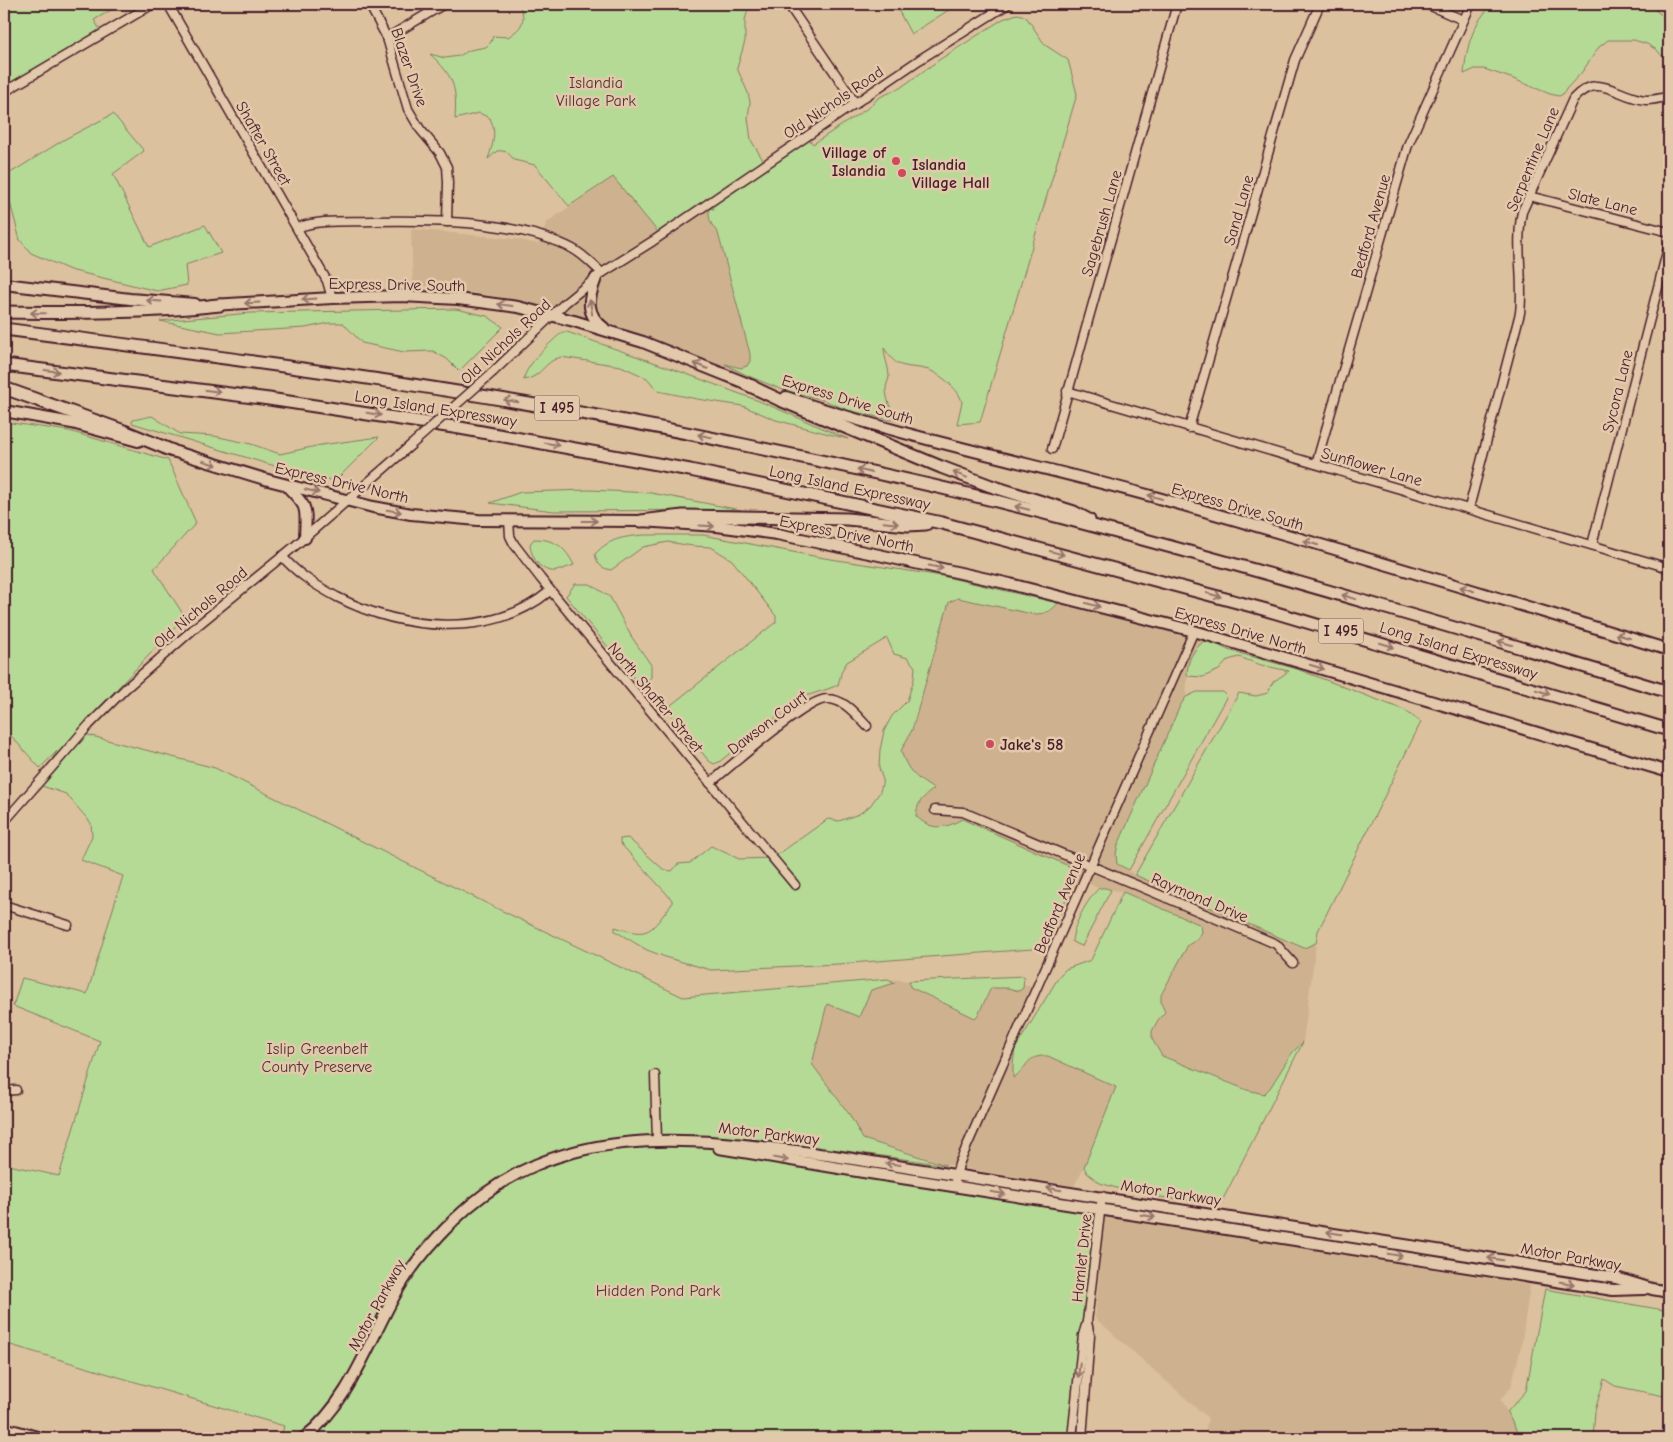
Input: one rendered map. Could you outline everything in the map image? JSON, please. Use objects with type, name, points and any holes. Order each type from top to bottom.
[{"type":"highway","points":[[4,312],[142,312],[220,305]]},
{"type":"highway","name":"Long Island Expressway","points":[[4,329],[318,370],[575,411],[864,470],[1036,511],[1321,588],[1669,692]]},
{"type":"highway","name":"Long Island Expressway","points":[[4,365],[269,399],[460,428],[690,470],[942,523],[1263,609],[1669,730]]},
{"type":"highway","points":[[746,384],[780,400],[970,478],[1074,512],[1104,529]]},
{"type":"highway","points":[[4,388],[124,431],[173,451]]},
{"type":"highway","points":[[641,521],[683,516],[847,519],[908,525],[942,523]]},
{"type":"main road","points":[[599,276],[590,296],[590,310],[595,319],[607,330]]},
{"type":"main road","name":"Express Drive South","points":[[4,284],[130,299],[220,305],[386,296],[450,298],[518,307],[607,330],[643,342],[746,384],[867,423],[1102,483],[1230,519],[1669,650]]},
{"type":"main road","name":"Express Drive North","points":[[4,411],[72,423],[285,485],[372,507],[411,514],[509,520],[641,521],[737,528],[806,540],[1010,584],[1194,632],[1669,772]]},
{"type":"main road","points":[[285,485],[304,505],[306,512],[305,538]]},
{"type":"main road","name":"Motor Parkway","points":[[304,1438],[326,1415],[345,1390],[408,1274],[438,1237],[476,1200],[522,1170],[560,1155],[599,1145],[657,1140],[682,1140],[711,1141],[810,1152],[1102,1196],[1616,1278],[1669,1292]]},
{"type":"main road","name":"Motor Parkway","points":[[682,1140],[710,1147],[1613,1290],[1652,1289]]},
{"type":"main road","points":[[4,1428],[41,1438]]},
{"type":"street","points":[[4,92],[153,4]]},
{"type":"street","name":"Shafter Street","points":[[168,4],[297,228],[326,281],[332,298]]},
{"type":"street","name":"Blazer Drive","points":[[368,4],[388,38],[408,109],[447,167],[446,222]]},
{"type":"street","points":[[388,38],[444,4]]},
{"type":"street","points":[[788,4],[856,104]]},
{"type":"street","name":"Old Nichols Road","points":[[4,822],[90,725],[125,689],[204,620],[305,538],[599,276],[941,46],[1008,4]]},
{"type":"street","name":"Sagebrush Lane","points":[[1052,449],[1177,4]]},
{"type":"street","name":"Sand Lane","points":[[1189,428],[1295,60],[1320,4]]},
{"type":"street","points":[[1426,4],[1463,20]]},
{"type":"street","name":"Bedford Avenue","points":[[1316,464],[1408,145],[1471,4]]},
{"type":"street","name":"Serpentine Lane","points":[[1469,508],[1520,313],[1522,297],[1519,225],[1522,212],[1573,99],[1581,90],[1589,86],[1602,86],[1644,100],[1669,96]]},
{"type":"street","name":"Slate Lane","points":[[1529,196],[1669,232]]},
{"type":"street","points":[[297,228],[319,223],[414,220],[497,227],[546,238],[574,250],[599,276]]},
{"type":"street","name":"Sycora Lane","points":[[1592,545],[1669,244]]},
{"type":"street","name":"Sunflower Lane","points":[[1067,391],[1669,568]]},
{"type":"street","name":"North Shafter Street","points":[[509,520],[510,536],[514,544],[550,591],[794,885]]},
{"type":"street","points":[[282,556],[303,576],[345,600],[392,617],[427,624],[461,624],[508,616],[537,602],[550,591]]},
{"type":"street","name":"Bedford Avenue","points":[[954,1186],[956,1174],[1090,865],[1194,632]]},
{"type":"street","name":"Dawson Court","points":[[710,783],[798,712],[815,701],[826,699],[839,701],[852,710],[867,726]]},
{"type":"street","name":"Raymond Drive","points":[[935,810],[963,812],[1276,944],[1293,963]]},
{"type":"street","points":[[4,905],[68,925]]},
{"type":"street","points":[[656,1075],[657,1140]]},
{"type":"street","points":[[4,1091],[16,1090]]},
{"type":"street","name":"Hamlet Drive","points":[[1072,1438],[1083,1334],[1087,1322],[1102,1196]]},
{"type":"street","name":"Hamlet Drive","points":[[1082,1438],[1090,1336],[1087,1322]]},
{"type":"shaded area","points":[[613,177],[711,204],[735,237],[717,229],[756,379],[612,327],[500,297],[413,284],[411,229],[515,239],[538,244],[547,222]]},
{"type":"shaded area","points":[[958,598],[1032,614],[1044,614],[1052,610],[1058,603],[1206,639],[1188,666],[1186,697],[1180,706],[1118,845],[1117,864],[1135,875],[1304,948],[1316,943],[1303,1042],[1292,1053],[1270,1088],[1264,1094],[1247,1090],[1162,1056],[1152,1039],[1152,1031],[1165,1012],[1161,1003],[1161,995],[1188,945],[1198,939],[1201,925],[1132,895],[1099,888],[1075,878],[1075,871],[962,819],[944,827],[934,827],[923,823],[916,816],[916,808],[920,800],[934,789],[918,779],[907,768],[901,751],[912,730],[949,602]]},
{"type":"shaded area","points":[[888,979],[909,981],[910,987],[975,1018],[991,988],[1019,990],[1023,988],[1023,984],[1034,989],[1010,1043],[1015,1049],[1013,1064],[1018,1075],[1027,1062],[1038,1056],[1048,1056],[1116,1087],[1084,1167],[1074,1186],[956,1167],[863,1139],[849,1114],[812,1064],[827,1004],[894,982]]},
{"type":"shaded area","points":[[1104,1215],[1530,1285],[1521,1347],[1511,1387],[1500,1400],[1515,1425],[1520,1438],[1204,1438],[1208,1418],[1095,1318]]},
{"type":"green space","points":[[4,4],[121,4],[94,20],[104,36],[4,94]]},
{"type":"green space","name":"Islandia Village Park","points":[[518,4],[752,4],[748,9],[745,20],[745,41],[737,68],[750,102],[748,118],[751,140],[766,165],[807,137],[813,144],[871,106],[878,98],[900,88],[939,60],[1003,19],[1017,14],[1027,18],[1045,45],[1068,60],[1077,94],[980,422],[957,424],[962,402],[953,387],[939,375],[929,370],[898,364],[884,348],[889,376],[886,386],[887,396],[891,409],[897,419],[890,420],[847,410],[821,399],[783,390],[748,376],[725,364],[741,368],[747,366],[750,361],[750,354],[718,233],[710,219],[709,208],[714,209],[711,204],[662,237],[613,177],[569,206],[535,165],[514,160],[503,151],[497,151],[488,159],[494,134],[490,118],[479,113],[455,119],[455,98],[452,83],[444,69],[430,54],[445,58],[459,56],[470,50],[486,47],[491,42],[493,36],[508,37],[522,23],[523,15]]},
{"type":"green space","points":[[895,4],[958,4],[911,34]]},
{"type":"green space","points":[[1494,4],[1661,4],[1655,10],[1669,18],[1669,38],[1663,57],[1657,50],[1647,44],[1634,40],[1608,40],[1599,47],[1582,72],[1563,94],[1559,96],[1484,69],[1475,69],[1464,74],[1472,36],[1481,18]]},
{"type":"green space","points":[[113,114],[144,151],[113,174],[149,247],[205,225],[221,253],[185,265],[187,285],[157,291],[70,270],[31,253],[20,240],[7,191],[4,193],[4,177],[65,139]]},
{"type":"green space","points":[[456,309],[487,316],[503,327],[459,371],[447,359],[433,351],[404,352],[362,343],[343,323],[329,323],[305,328],[220,333],[160,321],[251,313]]},
{"type":"green space","points":[[563,332],[673,369],[759,401],[848,439],[776,420],[743,406],[658,391],[647,378],[621,366],[561,357],[555,359],[535,376],[524,380],[528,368],[533,361]]},
{"type":"green space","points":[[152,416],[180,434],[214,436],[251,444],[280,454],[321,445],[379,437],[335,481],[268,464],[132,423],[133,420]]},
{"type":"green space","points":[[4,422],[69,431],[168,460],[196,523],[154,569],[185,617],[76,732],[215,768],[496,908],[683,997],[888,979],[895,983],[871,990],[859,1017],[827,1004],[812,1064],[849,1114],[863,1139],[946,1165],[832,1149],[840,1157],[685,1140],[1100,1209],[1072,1438],[281,1438],[284,1426],[4,1343],[4,1164],[59,1176],[100,1041],[13,1006],[22,978],[87,994],[123,876],[81,860],[92,836],[91,823],[66,794],[33,783],[48,766],[57,751],[40,768],[4,728]]},
{"type":"green space","points":[[589,490],[651,493],[741,510],[554,511],[490,503],[521,492]]},
{"type":"green space","points":[[644,535],[703,535],[824,558],[942,576],[1058,603],[1046,612],[1032,614],[958,598],[949,602],[912,730],[901,751],[913,774],[934,789],[919,803],[916,816],[922,821],[938,827],[950,825],[962,819],[1071,867],[1075,871],[1075,878],[1045,948],[838,964],[711,970],[647,950],[615,931],[615,927],[636,932],[649,930],[659,921],[672,904],[672,900],[620,843],[620,839],[628,838],[664,870],[672,871],[678,864],[690,863],[711,846],[739,859],[773,858],[828,819],[839,821],[859,814],[870,806],[880,792],[883,780],[879,768],[884,731],[892,716],[907,701],[914,679],[915,667],[908,658],[894,654],[887,638],[847,662],[842,670],[838,685],[799,699],[714,764],[709,761],[669,713],[671,705],[776,622],[776,616],[732,560],[711,547],[668,542],[643,547],[611,570],[602,567],[598,563],[595,554],[612,541]]},
{"type":"green space","points":[[534,539],[554,542],[567,553],[574,565],[553,571],[545,569],[538,564],[532,552],[530,544]]},
{"type":"green space","points":[[575,584],[590,584],[610,597],[631,636],[651,665],[651,677],[642,688],[566,596]]},
{"type":"green space","points":[[1206,639],[1228,650],[1297,669],[1404,710],[1421,722],[1318,931],[1316,943],[1304,948],[1135,875],[1239,693],[1256,696],[1268,693],[1273,682],[1289,671],[1261,665],[1239,657],[1228,660],[1219,670],[1203,677],[1187,676],[1188,664],[1192,655]]},
{"type":"green space","points":[[1197,692],[1223,692],[1227,696],[1129,870],[1117,864],[1116,854],[1118,845],[1180,706],[1186,697]]},
{"type":"green space","points":[[1099,888],[1111,890],[1082,946],[1072,942],[1075,928],[1085,906]]},
{"type":"green space","points":[[1123,892],[1201,925],[1202,932],[1198,939],[1188,945],[1161,995],[1161,1003],[1165,1012],[1152,1031],[1152,1039],[1162,1056],[1247,1090],[1264,1094],[1270,1088],[1292,1053],[1303,1042],[1221,1203],[1150,1196],[1134,1188],[1120,1189],[1100,1183],[1087,1173],[1084,1167],[1116,1087],[1048,1056],[1040,1056],[1031,1060],[1013,1078],[1015,1049],[1060,975],[1066,969],[1091,960]]},
{"type":"green space","points":[[1024,976],[1023,988],[1019,991],[1008,988],[991,988],[975,1018],[910,987],[909,981]]},
{"type":"green space","points":[[1545,1289],[1669,1311],[1669,1397],[1615,1386],[1604,1379],[1595,1411],[1593,1438],[1520,1438],[1507,1412],[1526,1391]]},
{"type":"place","name":"Village of Islandia","points":[[896,161]]},
{"type":"place","name":"Islandia Village Hall","points":[[902,173]]},
{"type":"place","name":"Jake's 58","points":[[990,744]]},
{"type":"park label","name":"Islip Greenbelt County Preserve","points":[[317,1057]]},
{"type":"park label","name":"Hidden Pond Park","points":[[658,1290]]}]
